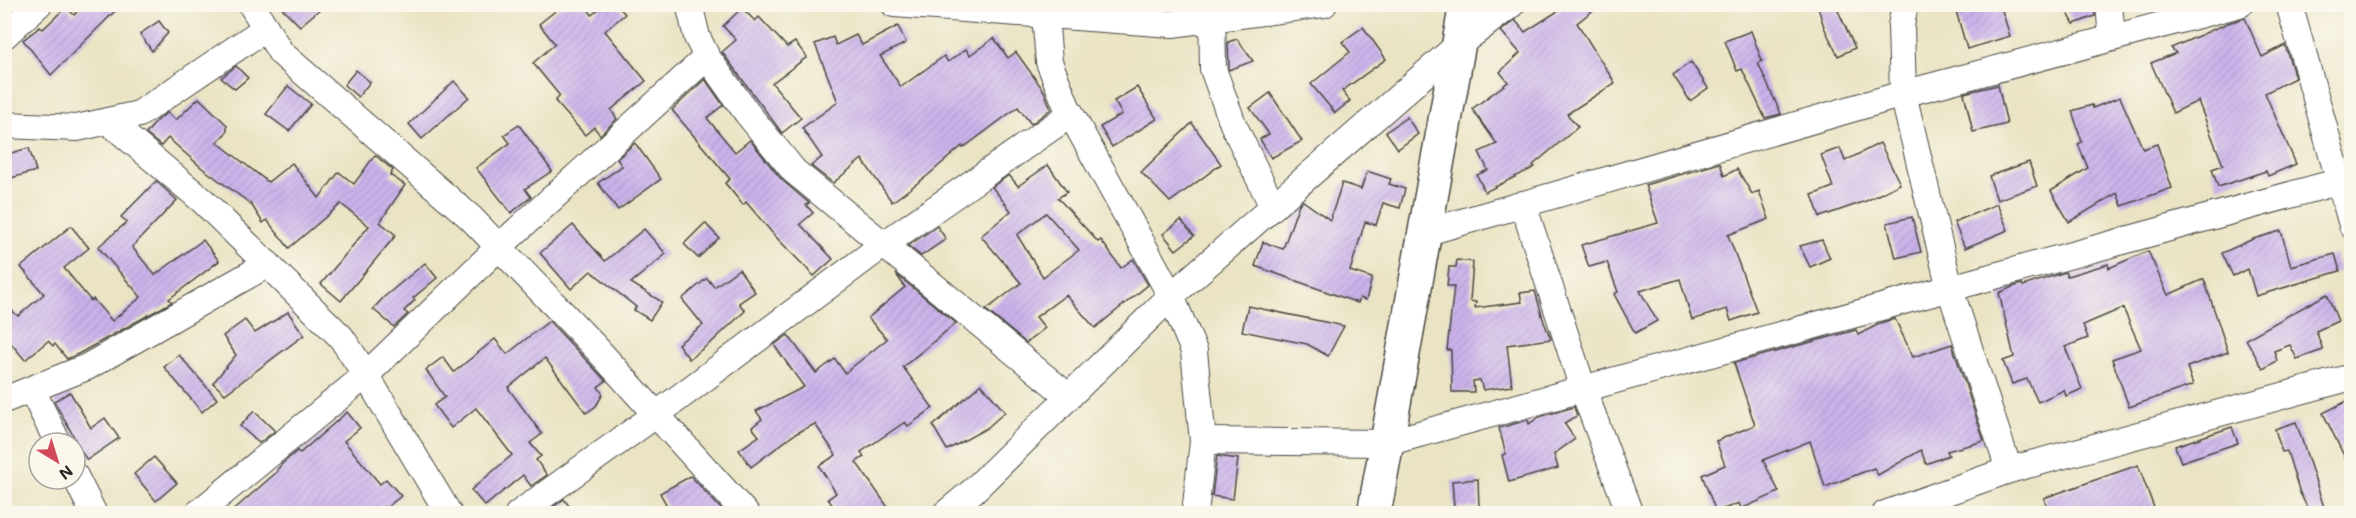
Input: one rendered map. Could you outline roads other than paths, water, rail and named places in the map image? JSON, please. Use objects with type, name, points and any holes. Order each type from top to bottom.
[{"type":"street","points":[[4,36],[39,4]]},
{"type":"street","points":[[251,4],[281,53],[471,218],[657,414],[746,513]]},
{"type":"street","points":[[689,4],[697,37],[707,57],[747,113],[794,171],[1069,397]]},
{"type":"street","points":[[894,4],[1044,10],[1172,24],[1211,12],[1324,4]]},
{"type":"street","points":[[1374,513],[1466,4]]},
{"type":"street","points":[[945,513],[974,490],[1171,296],[1457,46],[1512,4]]},
{"type":"street","points":[[1905,4],[1901,26],[1903,93],[1950,289],[2009,470]]},
{"type":"street","points":[[2109,4],[2112,38]]},
{"type":"street","points":[[1424,233],[1903,93],[2240,4]]},
{"type":"street","points":[[2289,4],[2345,179],[2352,225]]},
{"type":"street","points":[[1044,10],[1049,62],[1071,114],[1171,296],[1194,351],[1203,441],[1195,513]]},
{"type":"street","points":[[1211,12],[1213,69],[1233,124],[1273,207]]},
{"type":"street","points":[[4,125],[77,128],[139,114],[266,28]]},
{"type":"street","points":[[197,513],[366,375],[499,248],[707,57]]},
{"type":"street","points":[[518,513],[657,414],[883,245],[1071,114]]},
{"type":"street","points":[[108,121],[203,201],[341,338],[366,375],[449,513]]},
{"type":"street","points":[[1203,441],[1386,443],[2345,179]]},
{"type":"street","points":[[1523,204],[1583,389],[1630,513]]},
{"type":"street","points":[[4,400],[87,367],[268,264]]},
{"type":"street","points":[[1885,513],[2009,470],[2352,377]]},
{"type":"street","points":[[32,390],[52,431]]},
{"type":"street","points":[[83,491],[94,513]]}]
